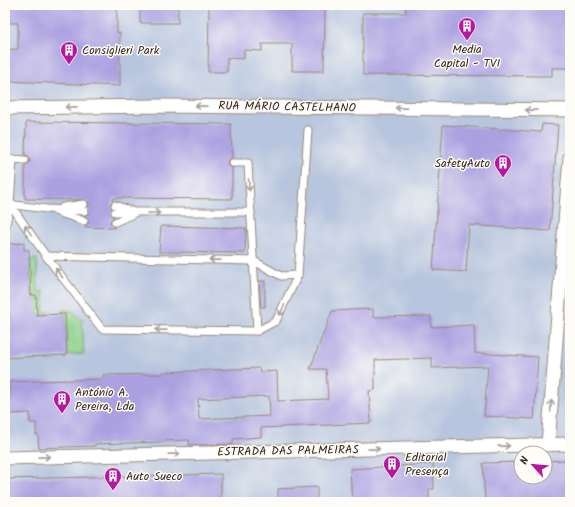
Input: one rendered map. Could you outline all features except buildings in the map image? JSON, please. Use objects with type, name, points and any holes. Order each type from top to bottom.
[{"type":"street","name":"RUA MÁRIO CASTELHANO","points":[[5,108],[160,106],[570,110]]},
{"type":"street","points":[[548,445],[570,157]]},
{"type":"street","name":"ESTRADA DAS PALMEIRAS","points":[[548,445],[570,444]]},
{"type":"street","name":"ESTRADA DAS PALMEIRAS","points":[[5,458],[513,446]]},
{"type":"lane","points":[[7,204],[102,329],[257,331],[276,321],[295,285],[298,275],[308,130]]},
{"type":"lane","points":[[5,230],[13,159],[25,160]]},
{"type":"lane","points":[[232,163],[248,163],[257,331]]},
{"type":"lane","points":[[7,204],[47,209],[84,207]]},
{"type":"lane","points":[[114,205],[135,213]]},
{"type":"lane","points":[[47,209],[84,221]]},
{"type":"lane","points":[[115,212],[250,212]]},
{"type":"lane","points":[[115,222],[135,213]]},
{"type":"lane","points":[[46,256],[254,261],[281,276],[298,275]]},
{"type":"shaded area","points":[[5,5],[570,5],[570,502],[5,502]]},
{"type":"green space","points":[[37,259],[38,292],[44,292],[44,312],[50,312],[50,314],[37,315],[36,295],[31,295],[30,260]]},
{"type":"green space","points":[[63,310],[73,311],[82,320],[84,354],[67,355],[65,314],[62,314]]},
{"type":"place","name":"Media Capital - TVI","points":[[467,41]]},
{"type":"place","name":"Consiglieri Park","points":[[69,65]]},
{"type":"place","name":"SafetyAuto","points":[[503,178]]},
{"type":"place","name":"António A. Pereira, Lda","points":[[62,414]]},
{"type":"place","name":"Editorial Presença","points":[[392,479]]},
{"type":"place","name":"Auto Sueco","points":[[113,491]]}]
